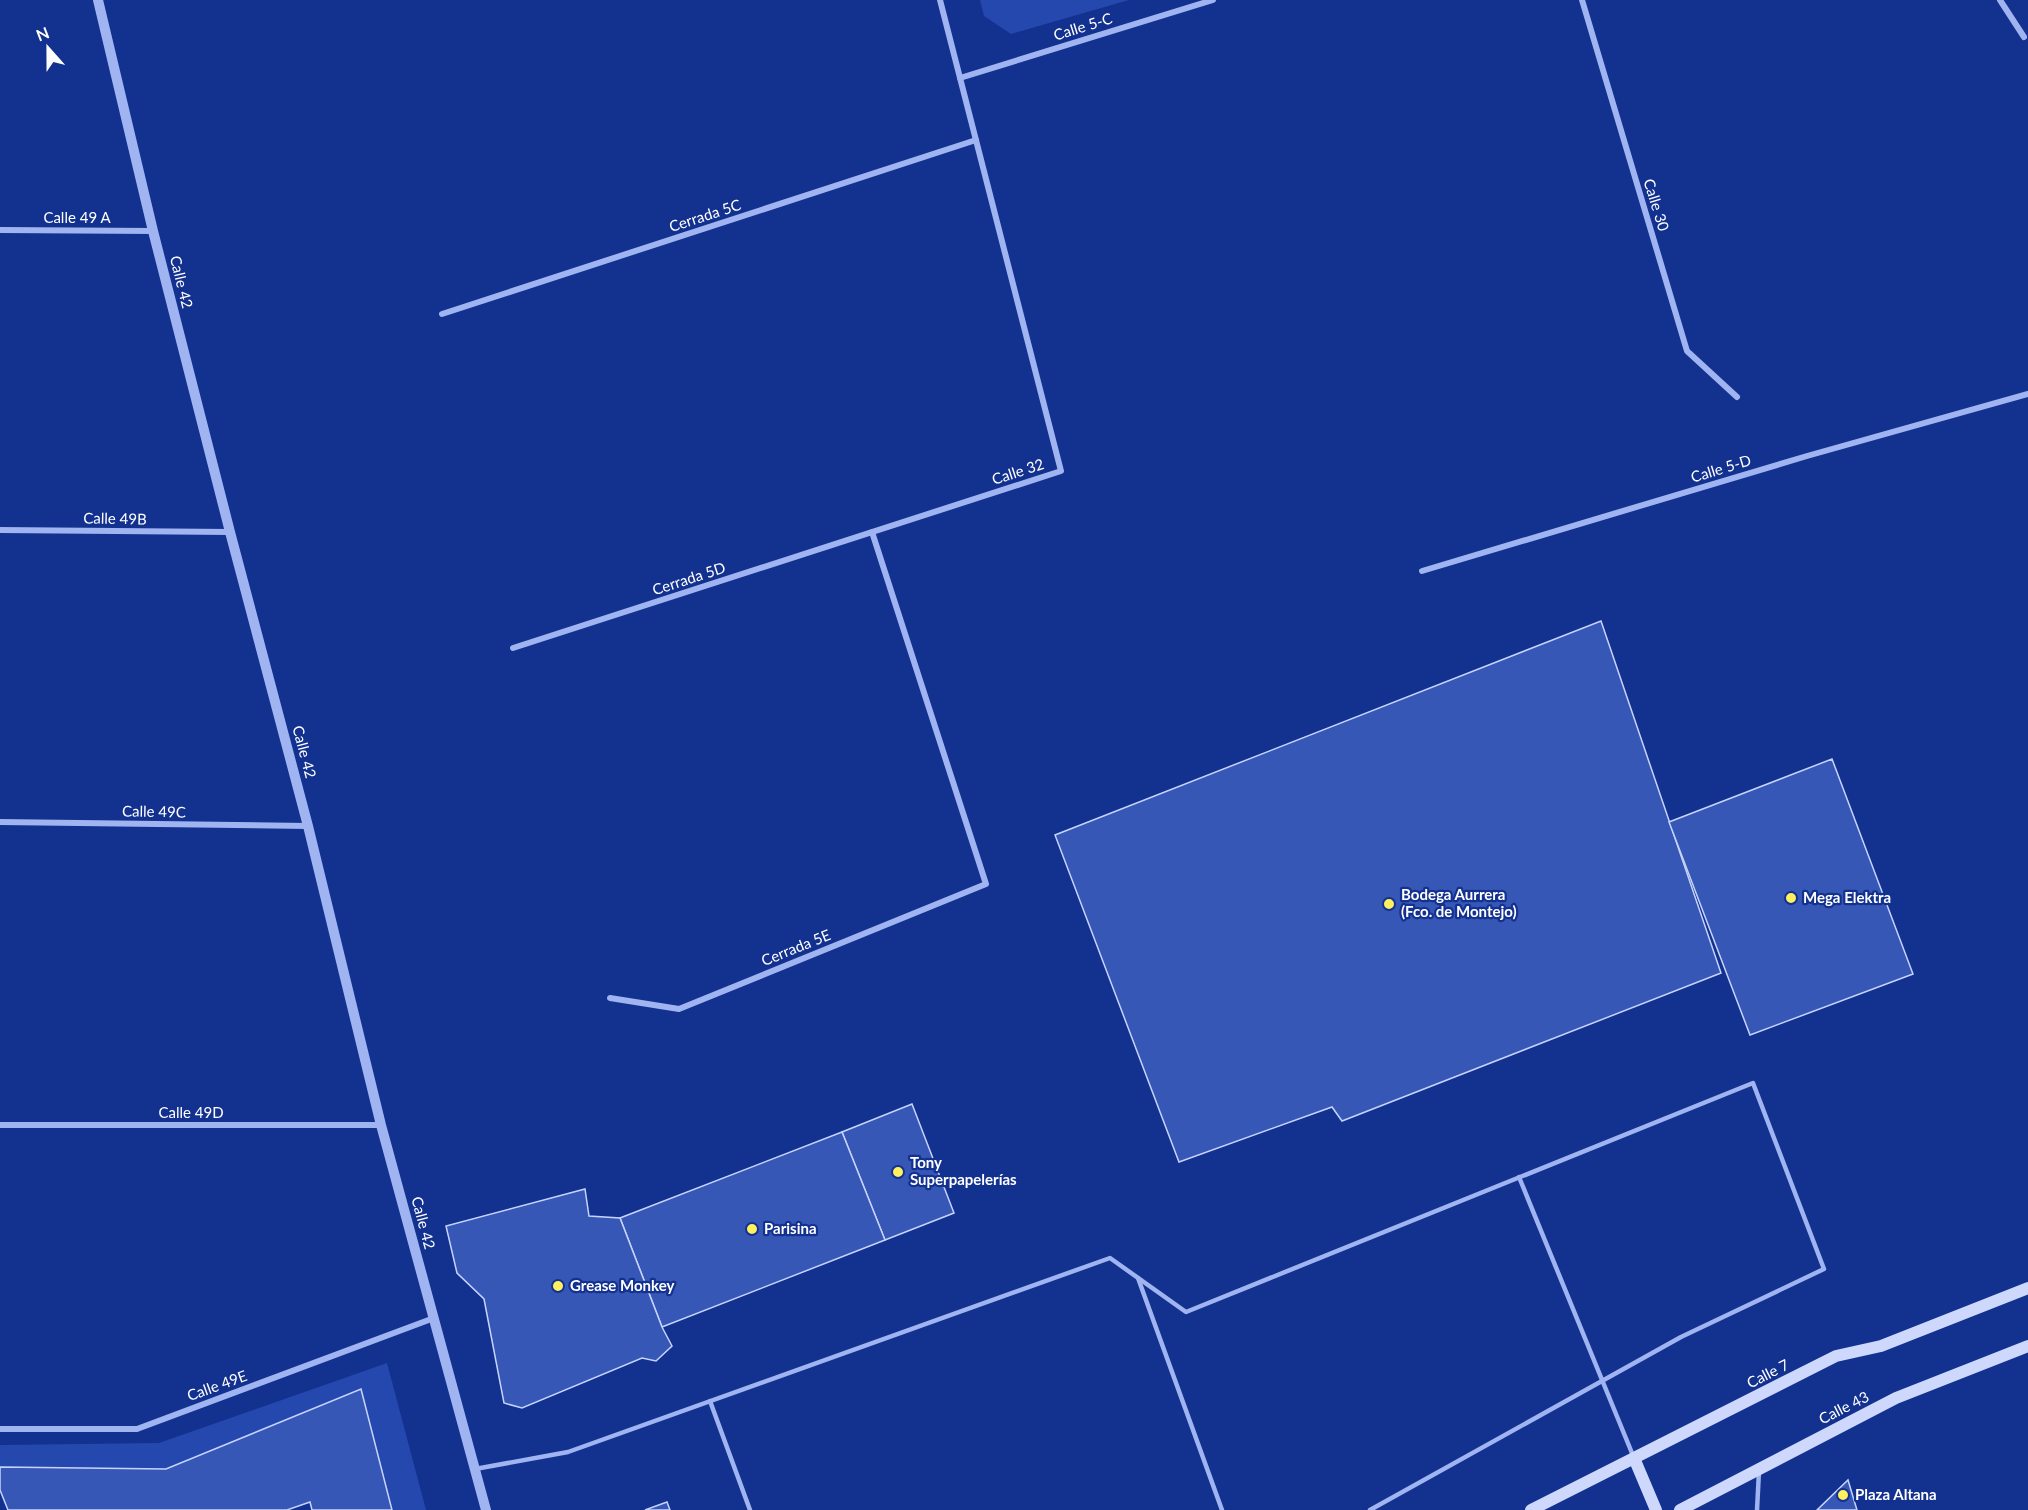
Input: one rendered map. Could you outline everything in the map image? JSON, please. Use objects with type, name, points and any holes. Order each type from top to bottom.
[{"type":"main road","name":"Calle 7","points":[[1531,1510],[1836,1356],[1881,1346],[2028,1288]]},
{"type":"main road","name":"Calle 43","points":[[1680,1510],[1896,1398],[2028,1346]]},
{"type":"main road","points":[[1634,1458],[1656,1510]]},
{"type":"street","name":"Calle 42","points":[[98,0],[153,231],[308,826],[381,1125],[486,1510]]},
{"type":"street","name":"Calle 32","points":[[872,532],[1061,471],[940,0]]},
{"type":"street","name":"Calle 5-C","points":[[960,78],[1213,0]]},
{"type":"street","name":"Calle 30","points":[[1582,0],[1687,351],[1737,397]]},
{"type":"street","points":[[2000,0],[2024,37]]},
{"type":"street","name":"Cerrada 5C","points":[[442,315],[976,140]]},
{"type":"street","name":"Calle 49 A","points":[[0,230],[153,231]]},
{"type":"street","name":"Calle 5-D","points":[[1422,571],[1807,456],[2028,394]]},
{"type":"street","name":"Calle 49B","points":[[0,530],[230,532]]},
{"type":"street","name":"Cerrada 5D","points":[[513,648],[872,532]]},
{"type":"street","name":"Cerrada 5E","points":[[610,998],[680,1009],[986,884],[872,532]]},
{"type":"street","name":"Calle 49C","points":[[0,822],[308,826]]},
{"type":"street","name":"Calle 49D","points":[[0,1125],[381,1125]]},
{"type":"street","name":"Calle 49E","points":[[0,1429],[137,1429],[434,1318]]},
{"type":"lane","points":[[475,1469],[568,1452],[1110,1258],[1186,1312],[1753,1083],[1824,1269],[1681,1337],[1370,1510]]},
{"type":"lane","points":[[1519,1177],[1634,1458]]},
{"type":"lane","points":[[1138,1278],[1222,1510]]},
{"type":"lane","points":[[710,1401],[750,1510]]},
{"type":"lane","points":[[1757,1510],[1759,1470]]},
{"type":"shaded area","points":[[980,0],[1129,0],[1011,34],[984,16]]},
{"type":"shaded area","points":[[387,1363],[426,1510],[392,1510],[361,1389],[166,1469],[0,1467],[0,1445],[159,1443]]},
{"type":"building","name":"Bodega Aurrera (Fco. de Montejo)","points":[[1601,621],[1721,973],[1342,1121],[1332,1107],[1179,1162],[1055,835]]},
{"type":"building","name":"Mega Elektra","points":[[1832,759],[1913,974],[1750,1035],[1669,822]]},
{"type":"building","name":"Tony Superpapelerías","points":[[912,1104],[954,1213],[885,1240],[842,1132]]},
{"type":"building","name":"Parisina","points":[[842,1132],[885,1240],[662,1327],[620,1218]]},
{"type":"building","name":"Grease Monkey","points":[[585,1189],[589,1216],[620,1218],[662,1327],[672,1346],[656,1361],[642,1358],[522,1408],[504,1403],[484,1299],[457,1273],[446,1226]]},
{"type":"building","points":[[361,1389],[392,1510],[312,1510],[310,1502],[287,1510],[8,1510],[0,1490],[0,1467],[166,1469]]},
{"type":"building","name":"Plaza Altana","points":[[1848,1480],[1857,1510],[1817,1510]]},
{"type":"building","points":[[667,1502],[670,1510],[645,1510]]},
{"type":"place","name":"Mega Elektra","points":[[1791,898]]},
{"type":"place","name":"Bodega Aurrera (Fco. de Montejo)","points":[[1389,904]]},
{"type":"place","name":"Tony Superpapelerías","points":[[898,1172]]},
{"type":"place","name":"Parisina","points":[[752,1229]]},
{"type":"place","name":"Grease Monkey","points":[[558,1286]]},
{"type":"place","name":"Plaza Altana","points":[[1843,1495]]}]
